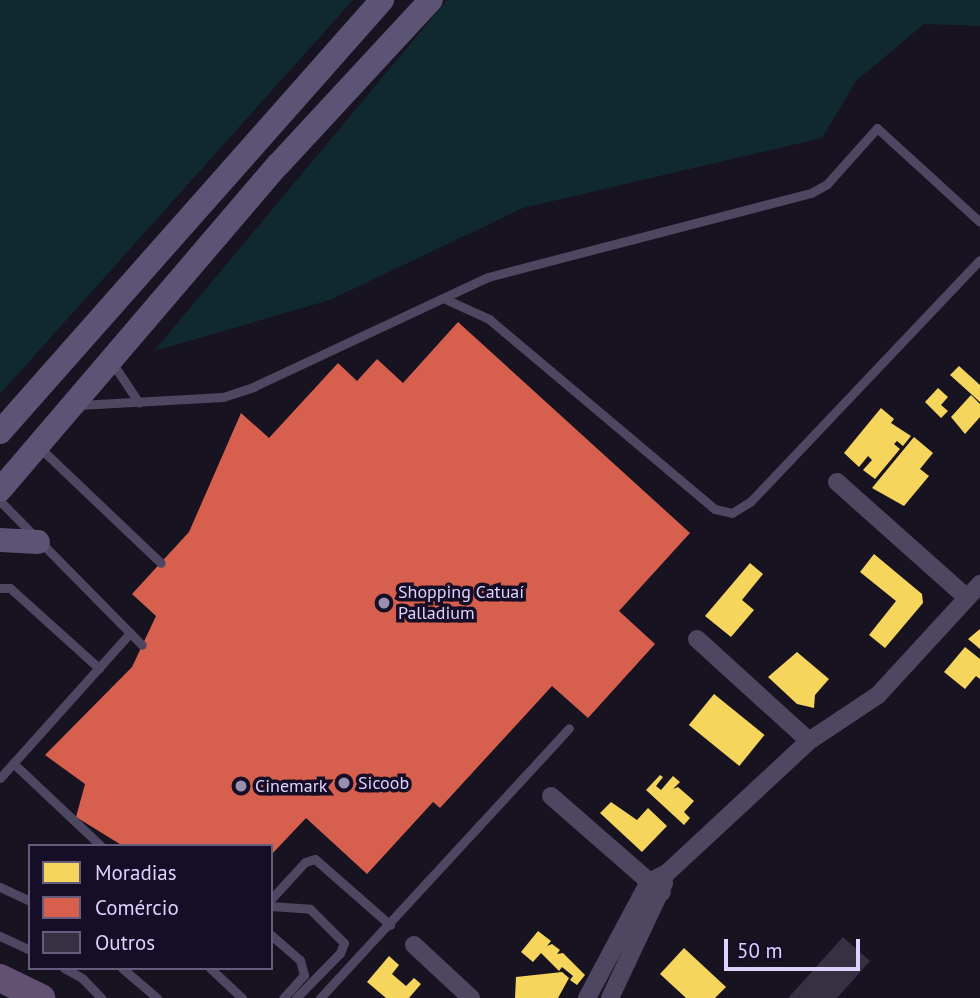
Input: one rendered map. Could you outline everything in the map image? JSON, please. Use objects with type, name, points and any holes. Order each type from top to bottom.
[{"type":"main road","points":[[0,978],[41,998]]},
{"type":"street","points":[[0,432],[382,0]]},
{"type":"street","points":[[0,490],[278,165],[431,0]]},
{"type":"street","points":[[0,442],[47,379]]},
{"type":"street","points":[[837,482],[967,598]]},
{"type":"street","points":[[0,540],[38,542]]},
{"type":"street","points":[[587,998],[667,873],[810,741],[878,695],[980,584]]},
{"type":"street","points":[[697,639],[810,741]]},
{"type":"street","points":[[551,796],[655,888]]},
{"type":"street","points":[[610,998],[655,888]]},
{"type":"street","points":[[414,945],[471,998]]},
{"type":"lane","points":[[72,406],[223,397],[253,387],[488,277],[552,258],[811,193],[827,184],[877,128],[980,222]]},
{"type":"lane","points":[[443,298],[489,319],[715,509],[732,513],[751,501],[980,260]]},
{"type":"lane","points":[[111,360],[139,403]]},
{"type":"lane","points":[[37,446],[160,563]]},
{"type":"lane","points":[[0,502],[142,645]]},
{"type":"lane","points":[[0,587],[10,588],[99,668]]},
{"type":"lane","points":[[0,778],[130,634]]},
{"type":"lane","points":[[320,998],[569,728]]},
{"type":"lane","points":[[13,763],[99,844]]},
{"type":"lane","points":[[273,896],[305,862],[315,859],[390,925]]},
{"type":"lane","points":[[0,887],[28,900]]},
{"type":"lane","points":[[273,906],[310,909],[344,943],[340,953],[296,998]]},
{"type":"lane","points":[[0,936],[28,949]]},
{"type":"lane","points":[[273,937],[300,960],[304,975],[283,998]]},
{"type":"lane","points":[[68,970],[82,978],[102,998]]},
{"type":"lane","points":[[124,970],[156,998]]},
{"type":"lane","points":[[212,970],[242,998]]},
{"type":"green space","points":[[0,0],[353,0],[0,394]]},
{"type":"green space","points":[[447,0],[980,0],[980,26],[924,24],[856,81],[822,138],[523,208],[330,300],[154,351]]},
{"type":"building: Moradias","points":[[959,366],[980,385],[980,402],[950,375]]},
{"type":"building: Moradias","points":[[938,388],[948,397],[941,405],[948,411],[941,418],[925,402]]},
{"type":"building: Moradias","points":[[971,395],[980,404],[980,417],[965,434],[951,417]]},
{"type":"building: Moradias","points":[[881,408],[894,419],[891,423],[911,436],[903,446],[897,441],[894,444],[900,449],[875,479],[863,470],[872,460],[868,456],[859,467],[844,453]]},
{"type":"building: Moradias","points":[[914,437],[933,453],[920,469],[929,476],[904,506],[872,488]]},
{"type":"building: Moradias","points":[[874,554],[922,594],[923,603],[885,648],[869,635],[896,601],[860,572]]},
{"type":"building: Moradias","points":[[750,563],[763,574],[742,600],[754,610],[731,637],[705,616]]},
{"type":"building: Moradias","points":[[980,629],[980,649],[968,639]]},
{"type":"building: Moradias","points":[[965,647],[980,659],[980,679],[976,676],[965,689],[944,672]]},
{"type":"building: Moradias","points":[[797,652],[829,679],[815,695],[814,708],[797,704],[768,677]]},
{"type":"building: Moradias","points":[[714,694],[765,735],[739,766],[689,725]]},
{"type":"building: Moradias","points":[[660,775],[663,777],[656,786],[661,790],[673,776],[680,782],[673,789],[678,787],[694,801],[684,812],[690,818],[684,825],[646,790]]},
{"type":"building: Moradias","points":[[611,802],[637,820],[648,808],[667,826],[642,852],[600,813]]},
{"type":"building: Moradias","points":[[538,931],[551,941],[547,946],[552,944],[560,950],[557,954],[563,953],[585,975],[577,985],[570,980],[573,976],[562,967],[559,971],[541,953],[533,962],[521,952]]},
{"type":"building: Moradias","points":[[684,948],[726,987],[715,998],[686,998],[660,974]]},
{"type":"building: Moradias","points":[[389,956],[399,965],[392,974],[406,986],[414,978],[421,984],[409,998],[386,998],[367,982]]},
{"type":"building: Moradias","points":[[562,972],[569,978],[558,998],[515,998],[516,977]]},
{"type":"building: Comércio","name":"Shopping Catuaí Palladium","points":[[458,322],[690,533],[619,611],[655,644],[588,718],[552,686],[440,808],[433,802],[367,874],[306,818],[273,853],[273,844],[120,844],[76,817],[85,784],[45,755],[132,667],[156,616],[132,594],[189,532],[241,413],[269,438],[338,363],[357,381],[377,359],[403,383]]},
{"type":"building: Outros","points":[[843,937],[870,961],[837,998],[788,998]]},
{"type":"place","name":"Shopping Catuaí Palladium","points":[[384,603]]},
{"type":"place","name":"Sicoob","points":[[344,783]]},
{"type":"place","name":"Cinemark","points":[[241,786]]}]
